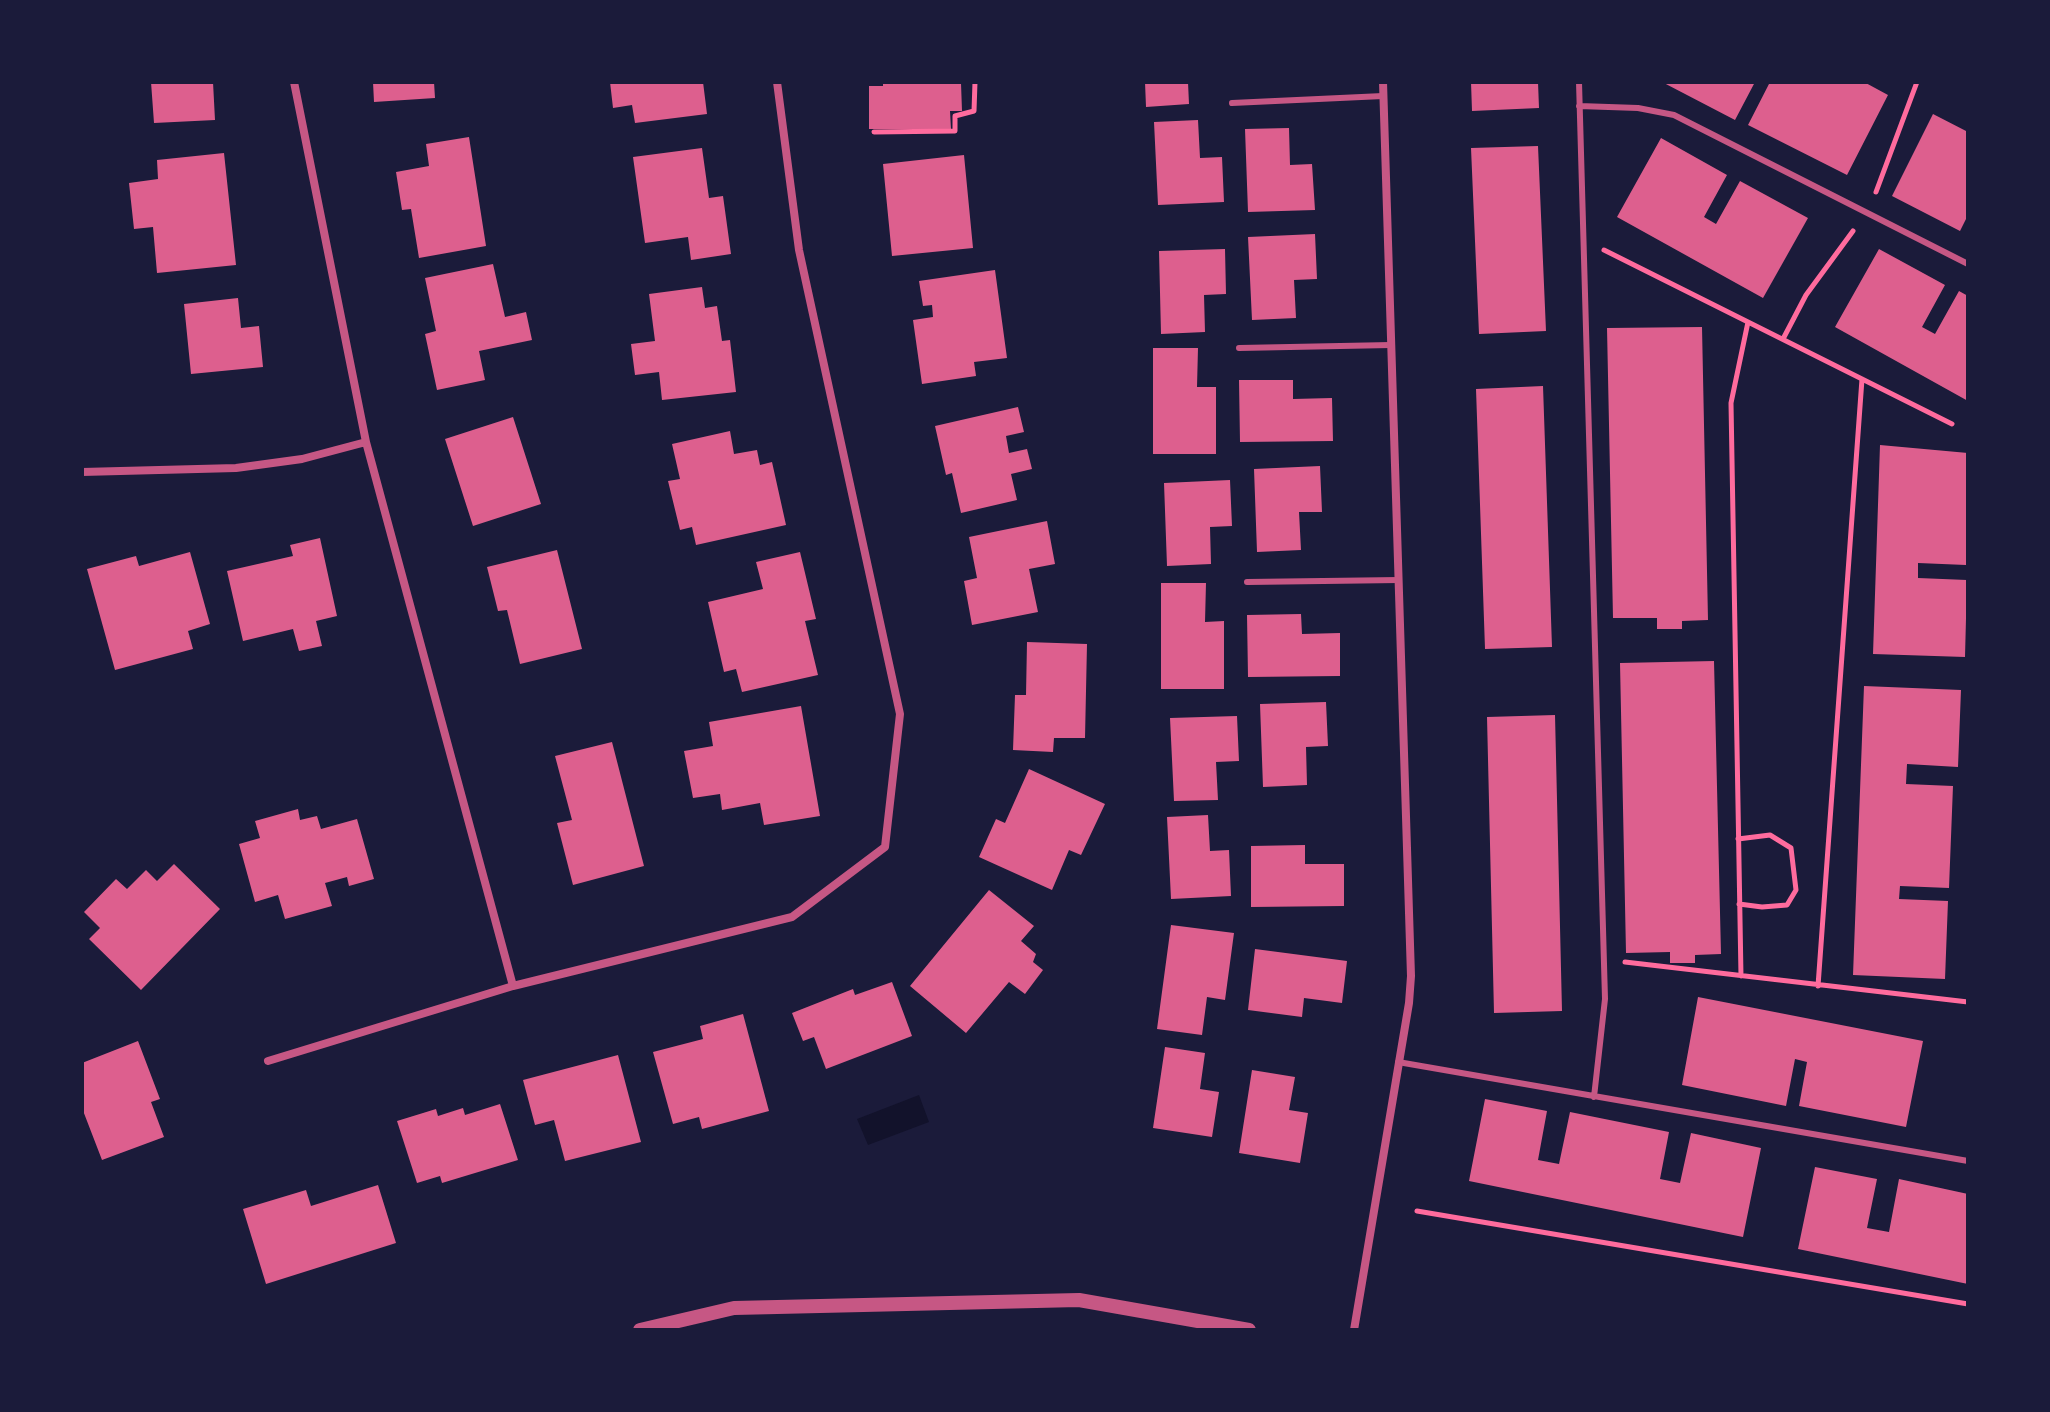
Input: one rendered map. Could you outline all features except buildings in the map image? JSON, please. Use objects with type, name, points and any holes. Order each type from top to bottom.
[{"type":"street","points":[[294,82],[366,442],[513,986]]},
{"type":"street","points":[[268,1061],[513,986],[792,917],[885,847],[900,714],[799,250],[777,82]]},
{"type":"street","points":[[1354,1330],[1409,1003],[1411,963],[1383,82]]},
{"type":"street","points":[[82,472],[236,468],[302,459],[366,442]]},
{"type":"street","points":[[640,1330],[734,1308],[1079,1300],[1249,1330]]},
{"type":"lane","points":[[1579,82],[1604,960],[1603,1022],[1594,1097]]},
{"type":"lane","points":[[1232,103],[1383,96]]},
{"type":"lane","points":[[1579,106],[1638,108],[1674,115],[1968,264]]},
{"type":"lane","points":[[1239,348],[1391,345]]},
{"type":"lane","points":[[1247,582],[1399,580]]},
{"type":"lane","points":[[1398,1062],[1968,1161]]},
{"type":"path","points":[[874,132],[955,131],[955,116],[974,111],[975,82]]},
{"type":"path","points":[[1876,192],[1917,82]]},
{"type":"path","points":[[1783,339],[1806,295],[1854,230]]},
{"type":"path","points":[[1582,239],[1952,424]]},
{"type":"path","points":[[1741,976],[1731,403],[1748,322]]},
{"type":"path","points":[[1818,986],[1862,379]]},
{"type":"path","points":[[1738,839],[1770,835],[1791,848],[1796,890],[1787,905],[1762,907],[1739,904]]},
{"type":"path","points":[[1604,960],[1968,1002]]},
{"type":"path","points":[[1417,1211],[1968,1304]]},
{"type":"shaded area","points":[[919,1095],[929,1122],[868,1145],[857,1119]]}]
